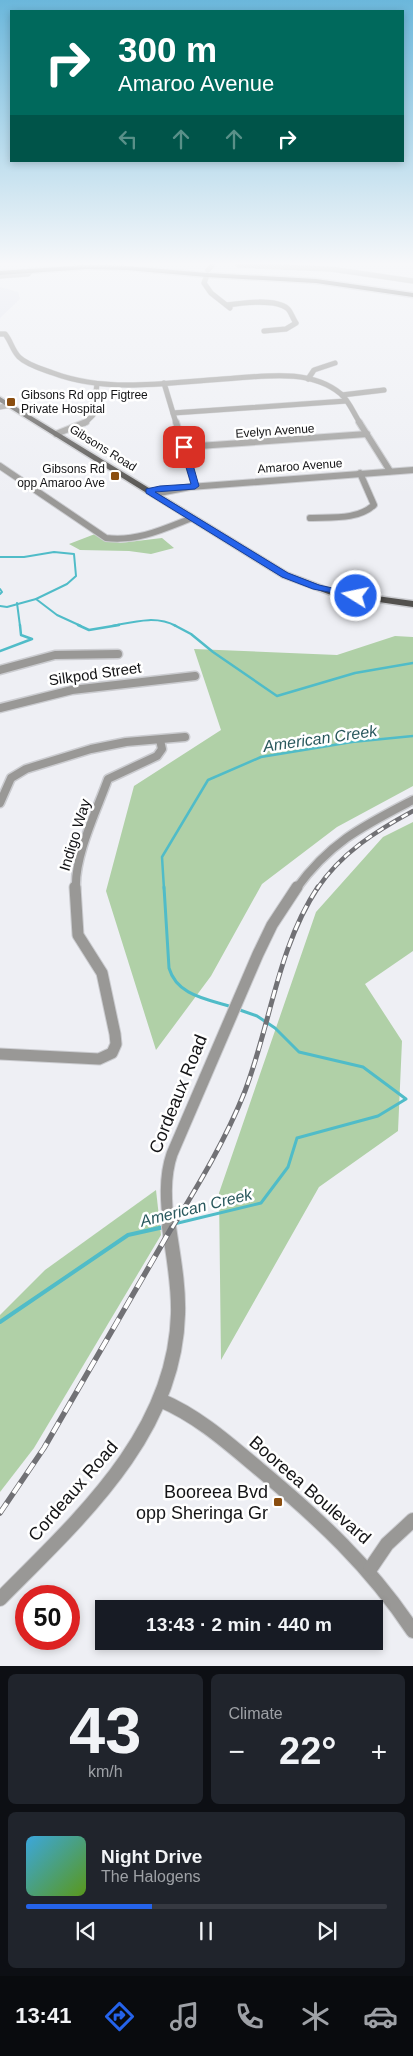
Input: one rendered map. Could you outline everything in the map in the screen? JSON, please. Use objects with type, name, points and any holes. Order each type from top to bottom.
[{"type":"main road","name":"Gibsons Road","points":[[0,399],[285,575],[331,592],[413,604]]},
{"type":"street","points":[[11,343],[15,352],[22,358],[58,376],[97,384],[272,376],[308,379],[326,385],[342,395],[390,471]]},
{"type":"street","points":[[308,379],[314,370],[335,363]]},
{"type":"street","points":[[164,382],[184,447],[192,486]]},
{"type":"street","points":[[56,434],[85,423],[94,415],[97,384]]},
{"type":"street","points":[[342,395],[384,390]]},
{"type":"street","points":[[173,413],[346,401]]},
{"type":"street","points":[[0,407],[11,406]]},
{"type":"street","name":"Evelyn Avenue","points":[[184,447],[367,434]]},
{"type":"street","points":[[0,466],[106,538],[116,540],[136,539],[192,518]]},
{"type":"street","name":"Amaroo Avenue","points":[[151,493],[192,486],[413,470]]},
{"type":"street","points":[[310,518],[359,514],[372,509],[374,500],[360,473]]},
{"type":"street","points":[[0,670],[55,656],[106,650],[118,654]]},
{"type":"street","name":"Silkpod Street","points":[[0,708],[75,689],[105,684],[195,676]]},
{"type":"street","points":[[183,677],[184,686]]},
{"type":"street","points":[[0,803],[11,778],[26,769],[91,749],[126,742],[185,737]]},
{"type":"street","name":"Indigo Way","points":[[0,1054],[99,1060],[112,1053],[116,1044],[115,1034],[102,973],[78,935],[76,869],[108,779],[157,756],[162,749],[160,740]]},
{"type":"street","name":"Cordeaux Road","points":[[0,1599],[89,1506],[127,1460],[146,1430],[160,1400],[176,1348],[178,1313],[166,1181],[172,1155],[224,1032],[272,926],[317,862],[347,836],[413,800]]},
{"type":"street","name":"Booreea Boulevard","points":[[160,1400],[172,1404],[220,1437],[336,1534],[370,1569],[401,1611],[413,1631]]},
{"type":"street","points":[[370,1569],[387,1544],[413,1520]]},
{"type":"green space","points":[[95,534],[120,543],[162,538],[174,548],[151,554],[129,551],[80,550],[69,544]]},
{"type":"green space","points":[[395,636],[413,637],[413,786],[337,827],[262,884],[211,976],[156,1050],[106,891],[134,786],[221,730],[194,649],[337,655]]},
{"type":"green space","points":[[413,822],[413,951],[365,984],[402,1041],[398,1131],[319,1187],[221,1360],[219,1193],[316,912],[383,837]]},
{"type":"green space","points":[[156,1190],[161,1235],[34,1448],[0,1492],[0,1315],[45,1270]]},
{"type":"waterway","name":"American Creek","points":[[0,557],[24,557],[54,552],[74,554],[76,576],[67,584],[36,599]]},
{"type":"waterway","points":[[0,589],[2,592],[0,594]]},
{"type":"waterway","points":[[17,604],[36,599]]},
{"type":"waterway","name":"American Creek","points":[[36,599],[57,615],[81,626]]},
{"type":"waterway","points":[[0,606],[7,607],[17,604]]},
{"type":"waterway","points":[[17,604],[20,626]]},
{"type":"waterway","name":"American Creek","points":[[112,626],[152,620],[176,626]]},
{"type":"waterway","points":[[0,651],[32,639],[21,635],[20,625]]},
{"type":"waterway","name":"American Creek","points":[[78,625],[89,630],[119,625]]},
{"type":"waterway","name":"American Creek","points":[[176,626],[191,634],[213,652],[277,696],[355,673],[413,663]]},
{"type":"waterway","name":"American Creek","points":[[164,889],[162,857],[208,780],[261,757],[352,742],[413,736]]},
{"type":"waterway","name":"American Creek","points":[[164,887],[169,968],[173,977],[186,991],[204,999],[232,1007]]},
{"type":"waterway","name":"American Creek","points":[[174,1224],[261,1203],[288,1167],[297,1138],[378,1116],[406,1099],[363,1067],[299,1052],[275,1028],[257,1016],[237,1009]]},
{"type":"waterway","name":"American Creek","points":[[0,1322],[128,1235],[164,1227],[159,1228]]},
{"type":"railway","points":[[317,889],[337,864],[360,844],[413,811]]},
{"type":"railway","points":[[172,1228],[212,1161],[238,1109],[254,1065],[293,935],[318,887]]},
{"type":"railway","points":[[0,1513],[44,1448],[172,1227]]},
{"type":"place","name":"Gibsons Rd opp Figtree Private Hospital","points":[[11,402]]},
{"type":"place","name":"Gibsons Rd opp Amaroo Ave","points":[[115,476]]},
{"type":"place","name":"Booreea Bvd opp Sheringa Gr","points":[[278,1502]]},
{"type":"route","points":[[184,447],[195,486],[160,488],[148,491],[285,575],[331,592],[356,596]]}]
